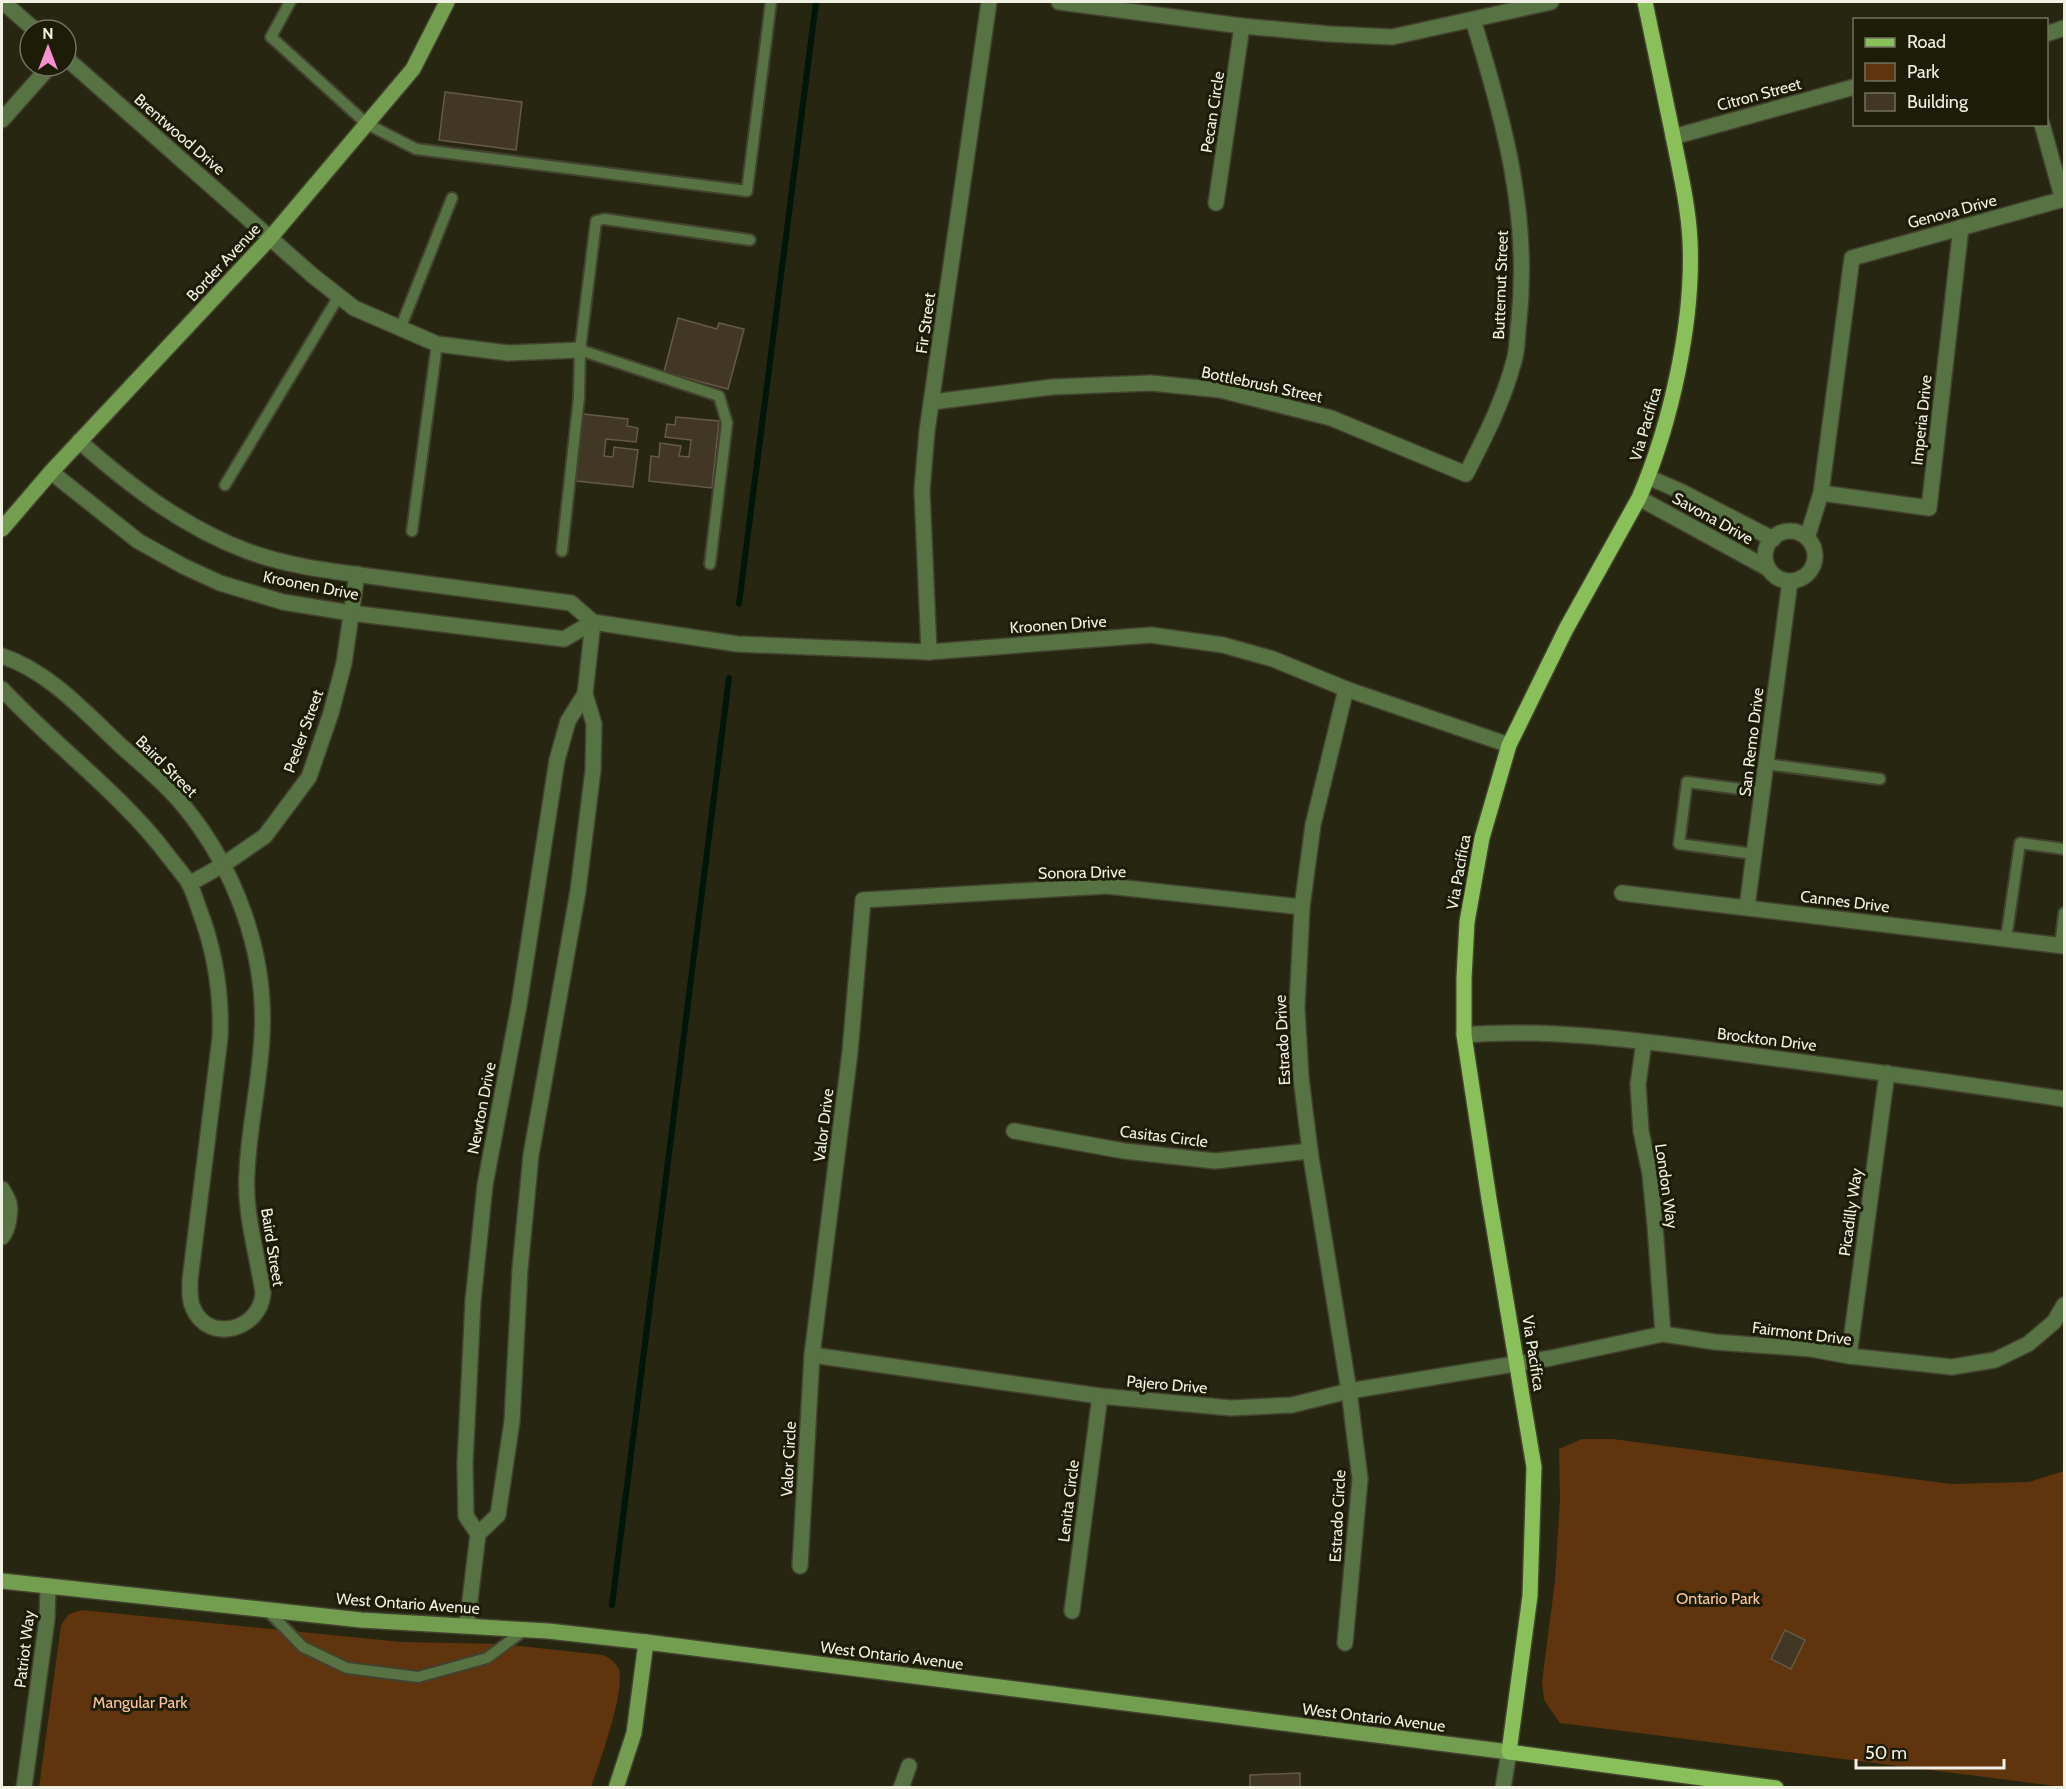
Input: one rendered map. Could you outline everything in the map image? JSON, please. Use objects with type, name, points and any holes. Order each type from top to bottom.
[{"type":"main road","name":"Border Avenue","points":[[2,529],[51,472],[270,237],[367,124],[413,69],[447,2]]},
{"type":"main road","name":"Via Pacifica","points":[[1509,1752],[1530,1596],[1534,1467],[1464,1035],[1467,922],[1482,838],[1509,745],[1566,629],[1639,498],[1648,477],[1674,387],[1684,339],[1690,240],[1684,190],[1645,2]]},
{"type":"main road","name":"West Ontario Avenue","points":[[2,1581],[362,1620],[526,1629],[646,1641],[1776,1788]]},
{"type":"main road","points":[[616,1788],[634,1733],[646,1641]]},
{"type":"street","points":[[3,2],[21,18]]},
{"type":"street","name":"Fir Street","points":[[929,652],[922,490],[932,402],[989,2]]},
{"type":"street","points":[[1059,2],[1242,26],[1392,37],[1551,2]]},
{"type":"street","name":"Butternut Street","points":[[1466,474],[1495,419],[1515,359],[1521,300],[1522,232],[1513,171],[1495,93],[1473,20]]},
{"type":"street","name":"Pecan Circle","points":[[1216,203],[1242,26]]},
{"type":"street","points":[[2048,33],[2064,28]]},
{"type":"street","name":"Brentwood Drive","points":[[78,69],[312,275],[354,308],[437,344],[508,353],[580,350]]},
{"type":"street","points":[[2,120],[39,78]]},
{"type":"street","name":"Citron Street","points":[[1673,137],[1853,87]]},
{"type":"street","points":[[2043,126],[2064,200]]},
{"type":"street","name":"Genova Drive","points":[[1821,493],[1852,258],[2064,200]]},
{"type":"street","name":"Imperia Drive","points":[[1821,493],[1929,508],[1961,227]]},
{"type":"street","name":"Bottlebrush Street","points":[[932,402],[1052,387],[1151,383],[1220,390],[1331,418],[1466,474]]},
{"type":"street","name":"Kroonen Drive","points":[[80,441],[118,475],[202,531],[248,551],[303,566],[571,603],[593,622],[737,644],[929,652],[1151,635],[1223,645],[1273,659],[1346,689],[1509,745]]},
{"type":"street","name":"Kroonen Drive","points":[[51,472],[138,542],[220,583],[283,602],[351,613],[564,639],[593,622]]},
{"type":"street","name":"Savona Drive","points":[[1648,477],[1685,493],[1773,538]]},
{"type":"street","points":[[1807,538],[1821,493]]},
{"type":"street","name":"Savona Drive","points":[[1639,498],[1769,569]]},
{"type":"street","points":[[1790,532],[1799,533],[1807,538],[1815,553],[1815,561],[1806,576],[1790,581],[1775,576],[1769,569],[1766,554],[1773,538],[1790,532]]},
{"type":"street","name":"Peeler Street","points":[[189,884],[223,865],[265,836],[309,777],[331,713],[344,663],[357,574]]},
{"type":"street","name":"San Remo Drive","points":[[1747,907],[1790,581]]},
{"type":"street","name":"Newton Drive","points":[[585,694],[568,721],[557,760],[526,961],[485,1185],[473,1301],[465,1464],[466,1516],[478,1534],[498,1515],[512,1421],[520,1269],[531,1155],[578,891],[593,770],[594,724],[585,694],[593,622]]},
{"type":"street","name":"Baird Street","points":[[2,656],[20,661],[56,687],[181,803],[204,833],[223,865],[247,922],[257,961],[262,1025],[247,1172],[247,1201],[250,1230],[262,1286],[262,1303],[250,1321],[226,1330],[206,1325],[198,1318],[190,1299],[190,1280],[218,1071],[221,1009],[217,969],[208,931],[189,884],[142,823],[110,790],[35,724],[2,689]]},
{"type":"street","name":"Estrado Drive","points":[[1346,689],[1313,825],[1302,907],[1297,1008],[1301,1078],[1310,1151],[1349,1391]]},
{"type":"street","name":"Sonora Drive","points":[[863,900],[1107,886],[1302,907]]},
{"type":"street","name":"Cannes Drive","points":[[1622,893],[2062,946]]},
{"type":"street","name":"Valor Drive","points":[[812,1354],[850,1052],[863,900]]},
{"type":"street","name":"Brockton Drive","points":[[1464,1035],[1578,1034],[1887,1072],[2064,1099]]},
{"type":"street","name":"London Way","points":[[1644,1042],[1638,1084],[1641,1131],[1650,1174],[1663,1334]]},
{"type":"street","name":"Picadilly Way","points":[[1849,1356],[1887,1072]]},
{"type":"street","name":"Casitas Circle","points":[[1014,1131],[1124,1151],[1215,1161],[1310,1151]]},
{"type":"street","points":[[2,1189],[9,1202],[9,1216],[2,1238]]},
{"type":"street","name":"Fairmont Drive","points":[[1517,1364],[1663,1334],[1714,1342],[1811,1349],[1849,1356],[1952,1367],[1995,1360],[2028,1344],[2054,1322],[2064,1305]]},
{"type":"street","name":"Pajero Drive","points":[[812,1354],[1100,1396],[1231,1408],[1292,1405],[1349,1391],[1517,1364]]},
{"type":"street","name":"Valor Circle","points":[[800,1566],[812,1354]]},
{"type":"street","name":"Estrado Circle","points":[[1345,1643],[1360,1479],[1349,1391]]},
{"type":"street","name":"Lenita Circle","points":[[1072,1611],[1100,1396]]},
{"type":"street","points":[[467,1625],[478,1534]]},
{"type":"street","name":"Patriot Way","points":[[24,1788],[46,1619],[48,1586]]},
{"type":"street","name":"Via Pacifica","points":[[1503,1788],[1509,1752]]},
{"type":"street","points":[[901,1788],[909,1766]]},
{"type":"lane","points":[[290,2],[270,37],[367,124],[416,149],[747,191],[771,2]]},
{"type":"lane","points":[[400,329],[452,198]]},
{"type":"lane","points":[[562,551],[579,397],[580,350],[596,221],[604,219],[750,240]]},
{"type":"lane","points":[[225,485],[339,296]]},
{"type":"lane","points":[[412,531],[437,344]]},
{"type":"lane","points":[[580,350],[719,396],[727,423],[710,564]]},
{"type":"lane","points":[[1766,764],[1880,779]]},
{"type":"lane","points":[[1754,854],[1679,844],[1687,782],[1763,792]]},
{"type":"lane","points":[[2006,939],[2020,843],[2064,849]]},
{"type":"lane","points":[[2062,946],[2064,913]]},
{"type":"lane","points":[[267,1610],[303,1647],[347,1668],[418,1677],[487,1658],[526,1629]]},
{"type":"green space","name":"Ontario Park","points":[[1582,1439],[1613,1439],[1951,1484],[2029,1482],[2064,1471],[2064,1787],[1560,1723],[1544,1700],[1542,1682],[1555,1581],[1560,1499],[1559,1449]]},
{"type":"green space","name":"Mangular Park","points":[[82,1610],[402,1642],[502,1644],[603,1655],[619,1670],[618,1695],[591,1787],[39,1788],[61,1625],[69,1614]]},
{"type":"building","points":[[445,92],[522,102],[516,150],[439,140]]},
{"type":"building","points":[[678,318],[717,329],[719,323],[744,329],[728,389],[664,372]]},
{"type":"building","points":[[583,414],[628,419],[627,426],[638,428],[636,442],[606,439],[604,456],[613,457],[614,447],[638,450],[633,487],[576,481]]},
{"type":"building","points":[[676,417],[719,421],[712,488],[649,481],[651,456],[659,457],[660,443],[681,446],[679,456],[689,457],[691,440],[665,437],[667,424],[675,425]]},
{"type":"building","points":[[1785,1630],[1805,1640],[1791,1669],[1771,1659]]},
{"type":"building","points":[[1300,1773],[1300,1788],[1250,1788],[1250,1775]]},
{"type":"waterway","points":[[739,604],[816,2]]},
{"type":"waterway","points":[[612,1605],[729,678]]}]
